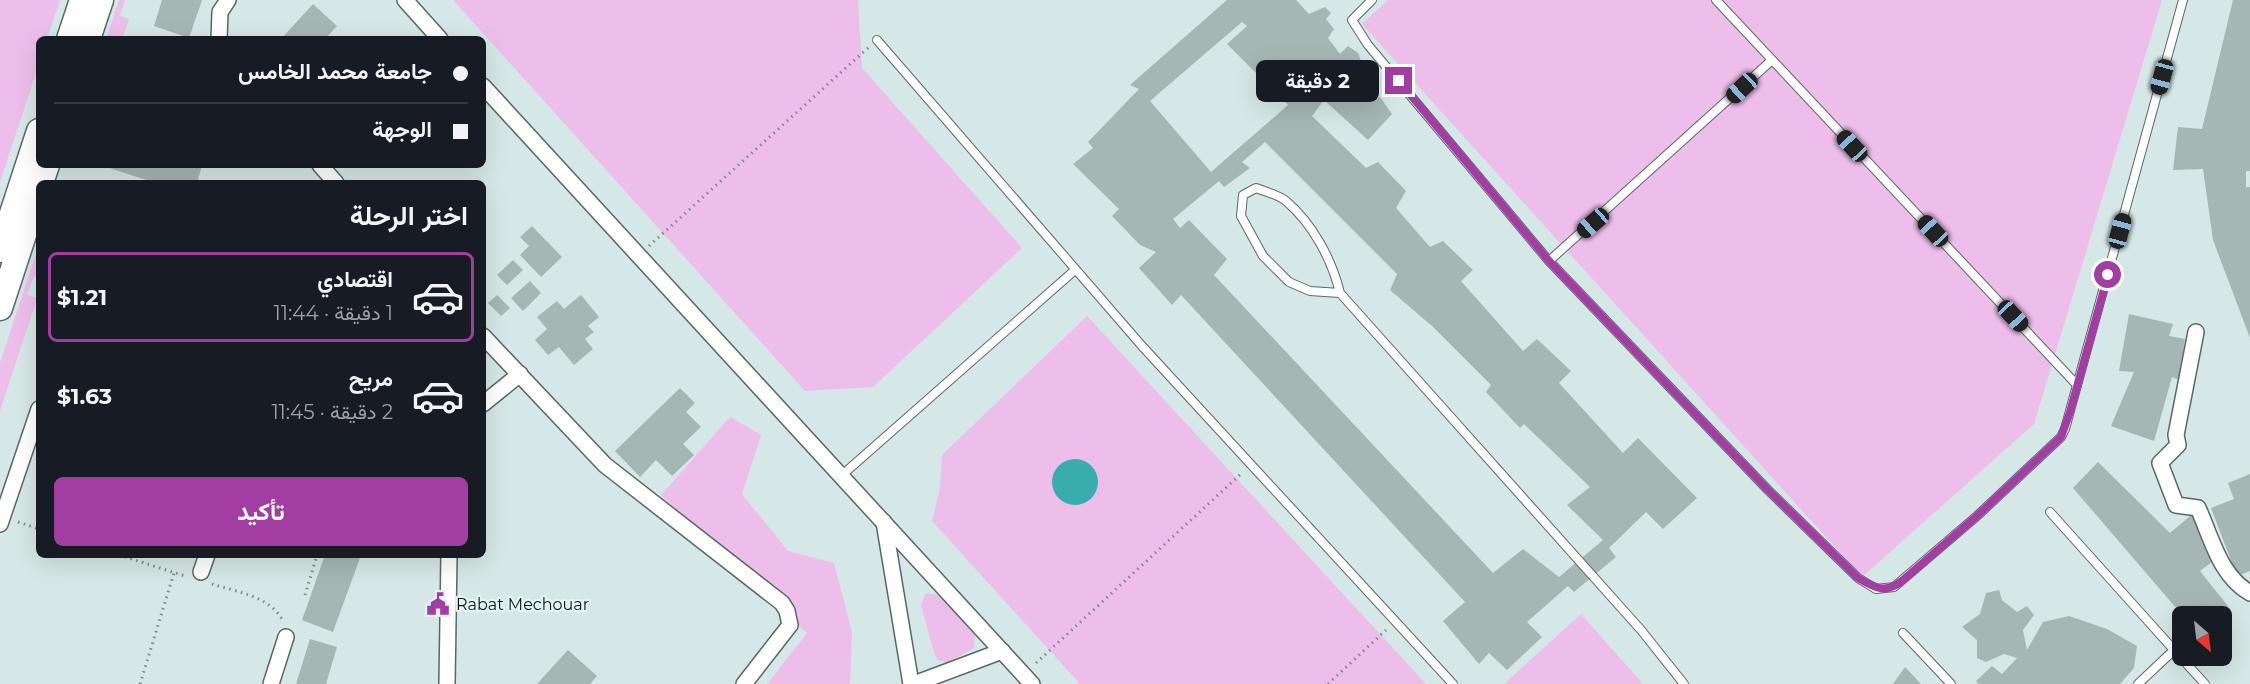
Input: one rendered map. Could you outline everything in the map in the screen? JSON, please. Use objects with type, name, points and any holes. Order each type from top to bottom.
[{"type":"main road","points":[[70,36],[82,0]]},
{"type":"main road","points":[[89,36],[101,0]]},
{"type":"main road","points":[[0,250],[36,140]]},
{"type":"main road","points":[[0,308],[36,198]]},
{"type":"street","points":[[219,36],[220,12],[228,0]]},
{"type":"street","points":[[405,0],[437,36]]},
{"type":"street","points":[[486,89],[1028,679]]},
{"type":"street","points":[[323,168],[333,180]]},
{"type":"street","points":[[2196,332],[2176,435],[2178,445],[2160,463],[2176,505],[2198,508],[2227,574],[2235,585],[2250,593]]},
{"type":"street","points":[[486,339],[605,465],[782,603],[790,619],[790,625],[744,684]]},
{"type":"street","points":[[486,402],[520,374]]},
{"type":"street","points":[[1,521],[36,418]]},
{"type":"street","points":[[884,522],[912,684],[1002,651]]},
{"type":"street","points":[[200,578],[206,558]]},
{"type":"street","points":[[447,684],[449,558]]},
{"type":"street","points":[[271,684],[286,637]]},
{"type":"lane","points":[[1372,0],[1352,20],[1368,45],[1549,261],[1768,490],[1858,578],[1876,589],[1888,589],[1902,581],[1977,516],[2061,437],[2183,0]]},
{"type":"lane","points":[[1716,0],[2077,385]]},
{"type":"lane","points":[[877,40],[1075,270],[1250,465],[1454,684]]},
{"type":"lane","points":[[1549,261],[1772,60]]},
{"type":"lane","points":[[1340,293],[1310,291],[1289,282],[1263,256],[1241,216],[1243,195],[1256,188],[1285,200],[1308,226],[1334,268],[1340,293],[1641,630],[1684,684]]},
{"type":"lane","points":[[841,476],[1075,270]]},
{"type":"lane","points":[[2050,512],[2172,648]]},
{"type":"lane","points":[[1903,633],[1951,684]]},
{"type":"lane","points":[[2138,684],[2172,652]]},
{"type":"lane","points":[[2189,666],[2205,684]]},
{"type":"path","points":[[639,256],[877,40]]},
{"type":"path","points":[[1028,679],[1250,465]]},
{"type":"path","points":[[1,521],[36,528]]},
{"type":"path","points":[[128,558],[174,573],[200,578],[266,602],[277,609],[284,621],[286,637]]},
{"type":"path","points":[[305,595],[316,558]]},
{"type":"path","points":[[140,684],[174,573]]},
{"type":"path","points":[[1328,684],[1395,621]]},
{"type":"shaded area","points":[[0,0],[60,0],[48,36],[36,36],[36,73],[0,182]]},
{"type":"shaded area","points":[[119,0],[125,0],[120,16],[129,19],[123,36],[107,36]]},
{"type":"shaded area","points":[[453,0],[858,0],[862,68],[1022,248],[873,387],[805,391]]},
{"type":"shaded area","points":[[1388,0],[2162,0],[2034,424],[1862,577],[1362,24]]},
{"type":"shaded area","points":[[36,253],[36,277],[34,276],[27,295],[36,298],[36,301],[0,411],[0,363]]},
{"type":"shaded area","points":[[1087,316],[1426,684],[1080,684],[932,521],[940,488],[942,455]]},
{"type":"shaded area","points":[[730,417],[761,435],[742,494],[788,551],[834,563],[852,632],[850,684],[767,684],[807,633],[661,495]]},
{"type":"shaded area","points":[[926,593],[938,595],[975,634],[974,648],[947,663],[938,660],[934,653],[921,605]]},
{"type":"shaded area","points":[[1581,614],[1643,684],[1504,684]]},
{"type":"water","points":[[1075,459],[1091,466],[1098,482],[1091,498],[1075,505],[1059,498],[1052,482],[1059,466]]},
{"type":"building","points":[[162,0],[202,0],[190,36],[154,26]]},
{"type":"building","points":[[1227,0],[1296,0],[1309,14],[1325,7],[1331,13],[1326,19],[1334,29],[1328,38],[1340,54],[1348,46],[1358,53],[1362,64],[1354,75],[1372,99],[1380,97],[1392,114],[1368,140],[1324,100],[1312,116],[1366,168],[1378,162],[1406,191],[1396,208],[1430,247],[1443,241],[1473,270],[1461,281],[1523,351],[1537,339],[1571,371],[1559,383],[1623,453],[1638,438],[1697,498],[1663,529],[1646,512],[1609,548],[1616,557],[1574,592],[1568,586],[1527,622],[1542,637],[1507,670],[1489,653],[1479,664],[1443,621],[1465,602],[1181,295],[1172,305],[1139,268],[1156,252],[1140,245],[1112,216],[1119,209],[1073,164],[1093,148],[1088,142],[1139,89],[1130,85]],"holes":[[[1242,22],[1247,26],[1227,44],[1288,105],[1211,172],[1150,101]],[[1265,142],[1397,274],[1390,290],[1432,326],[1491,385],[1486,392],[1520,428],[1524,424],[1590,487],[1567,505],[1603,540],[1559,577],[1523,549],[1493,573],[1214,275],[1227,259],[1189,220],[1180,228],[1173,219],[1219,181],[1224,187],[1250,168],[1242,162]]]},
{"type":"building","points":[[2233,0],[2250,0],[2250,171],[2246,171],[2246,187],[2250,187],[2250,338],[2213,240],[2203,169],[2173,170],[2178,127],[2202,129]]},
{"type":"building","points":[[313,4],[337,26],[328,36],[284,36]]},
{"type":"building","points":[[109,168],[201,168],[198,180],[147,180]]},
{"type":"building","points":[[532,226],[562,257],[541,277],[520,255],[529,246],[520,237]]},
{"type":"building","points":[[513,260],[523,270],[507,285],[497,275]]},
{"type":"building","points":[[530,281],[541,293],[523,311],[511,298]]},
{"type":"building","points":[[497,295],[510,308],[501,316],[488,303]]},
{"type":"building","points":[[581,295],[599,317],[588,326],[594,332],[585,339],[593,349],[574,365],[559,347],[548,355],[535,340],[547,329],[537,317],[557,301],[564,309]]},
{"type":"building","points":[[2129,314],[2173,324],[2169,336],[2185,339],[2179,380],[2172,377],[2154,441],[2111,426],[2134,372],[2119,371]]},
{"type":"building","points":[[680,388],[695,403],[686,412],[701,427],[683,444],[694,455],[672,476],[656,460],[640,477],[615,451]]},
{"type":"building","points":[[2098,462],[2170,533],[2196,511],[2213,561],[2200,571],[2228,606],[2174,606],[2073,488]]},
{"type":"building","points":[[2250,474],[2250,571],[2237,576],[2211,508],[2234,499],[2228,483]]},
{"type":"building","points":[[324,558],[360,558],[333,632],[302,620]]},
{"type":"building","points":[[1999,590],[2002,600],[2017,612],[2027,606],[2034,615],[2023,630],[2027,650],[2043,622],[2069,616],[2107,629],[2137,646],[2134,668],[2120,684],[1979,684],[1976,681],[1992,666],[2002,674],[2017,658],[2004,654],[1986,662],[1977,658],[1977,640],[1962,627],[1980,614],[1986,593]]},
{"type":"building","points":[[310,639],[337,647],[326,684],[296,684]]},
{"type":"building","points":[[568,650],[597,676],[590,684],[537,684]]},
{"type":"building","points":[[1905,667],[1921,684],[1893,684]]},
{"type":"place","name":"Rabat Mechouar","points":[[438,604]]},
{"type":"route","points":[[1399,81],[1549,261],[1768,490],[1858,578],[1876,589],[1888,589],[1902,581],[1977,516],[2061,437],[2108,275]]}]
